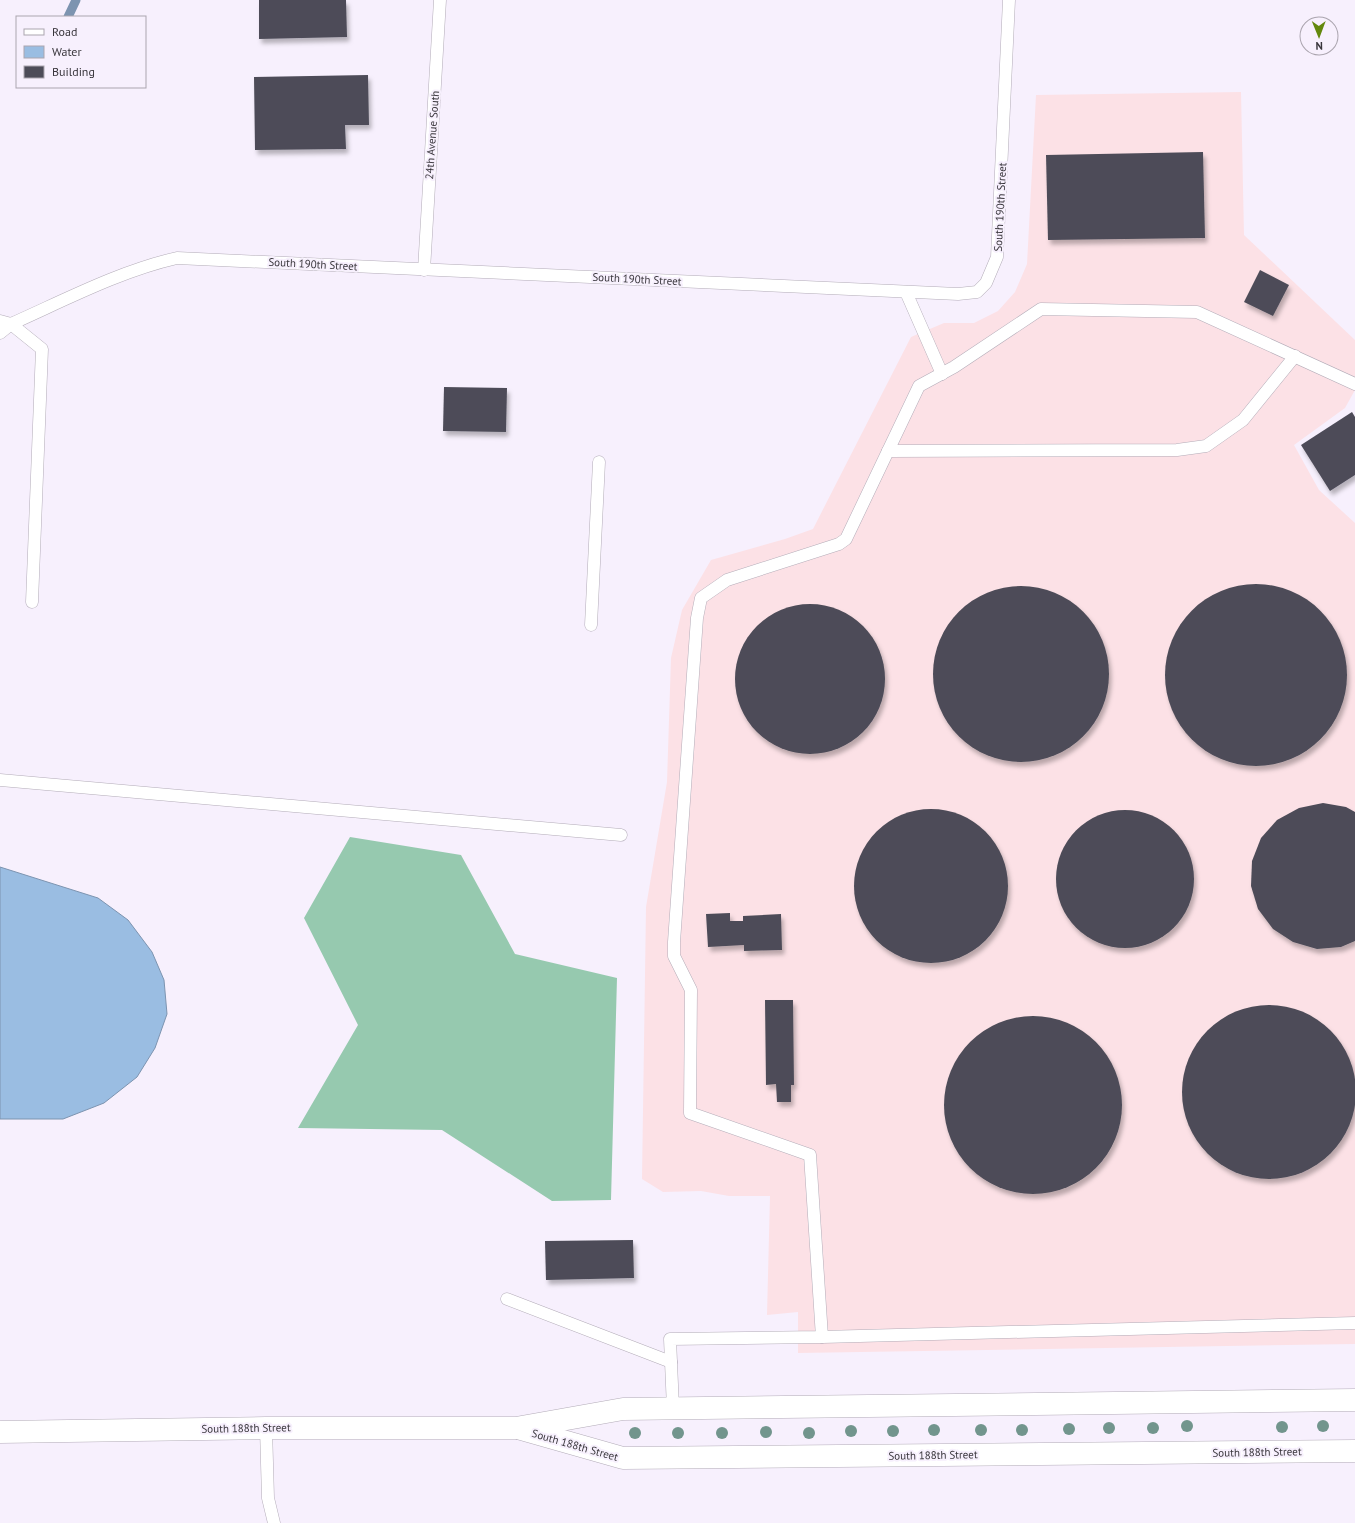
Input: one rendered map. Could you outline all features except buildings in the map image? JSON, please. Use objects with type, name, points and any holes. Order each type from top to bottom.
[{"type":"main road","name":"South 188th Street","points":[[0,1432],[266,1428],[516,1428],[623,1409],[1355,1400]]},
{"type":"main road","name":"South 188th Street","points":[[516,1428],[623,1458],[1355,1451]]},
{"type":"lane","name":"24th Avenue South","points":[[424,270],[440,0]]},
{"type":"lane","name":"South 190th Street","points":[[0,333],[5,323],[128,273],[158,262],[177,258],[906,292],[958,294],[977,292],[986,283],[997,258],[1009,0]]},
{"type":"lane","points":[[906,292],[942,374]]},
{"type":"lane","points":[[822,1337],[810,1155],[690,1112],[691,990],[674,956],[674,942],[696,626],[701,598],[727,580],[839,544],[846,539],[919,386],[954,367],[1041,309],[1197,312],[1355,384]]},
{"type":"lane","points":[[5,323],[42,350],[32,602]]},
{"type":"lane","points":[[888,451],[1176,450],[1206,446],[1243,420],[1295,356]]},
{"type":"lane","points":[[591,624],[599,462]]},
{"type":"lane","points":[[0,780],[621,835]]},
{"type":"lane","points":[[507,1299],[671,1362]]},
{"type":"lane","points":[[673,1408],[670,1339],[822,1337],[1355,1323]]},
{"type":"lane","points":[[266,1428],[268,1498],[274,1523]]},
{"type":"shaded area","points":[[1241,92],[1244,235],[1355,340],[1355,390],[1345,408],[1294,445],[1319,490],[1355,523],[1355,1344],[798,1353],[798,1312],[767,1315],[770,1196],[729,1196],[701,1191],[663,1192],[642,1179],[646,907],[667,782],[671,658],[682,610],[711,560],[785,539],[813,529],[911,337],[944,323],[974,323],[998,311],[1015,292],[1027,264],[1036,95]]},
{"type":"green space","points":[[350,837],[461,855],[515,954],[617,978],[611,1200],[552,1201],[442,1130],[298,1128],[358,1025],[304,918]]},
{"type":"water","points":[[0,867],[98,898],[128,920],[152,952],[164,980],[167,1014],[155,1048],[137,1077],[104,1103],[63,1119],[0,1119]]},
{"type":"waterway","points":[[68,16],[76,0]]}]
